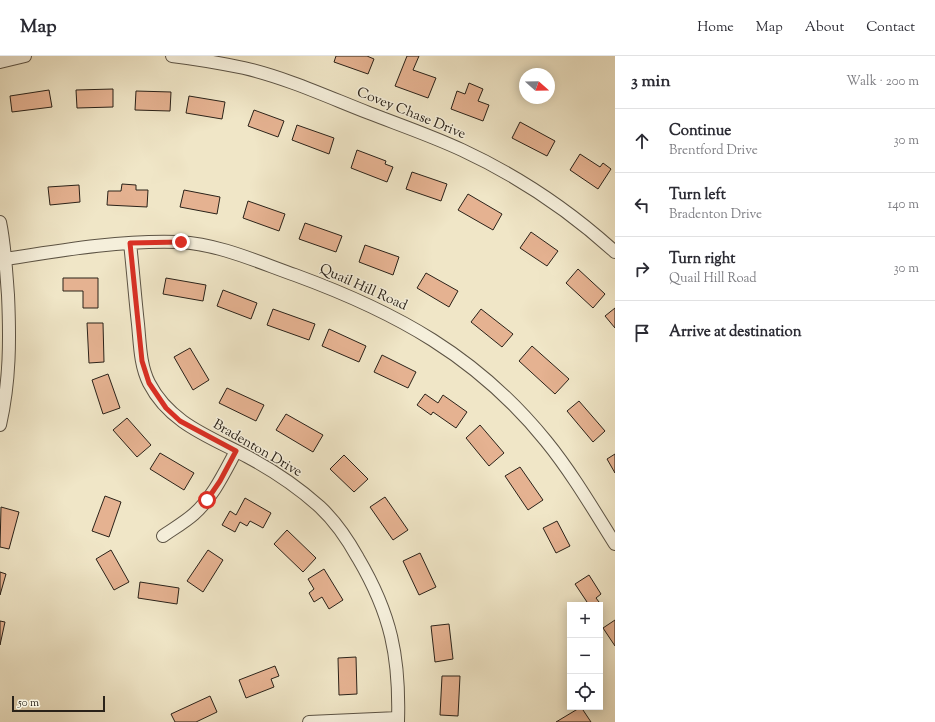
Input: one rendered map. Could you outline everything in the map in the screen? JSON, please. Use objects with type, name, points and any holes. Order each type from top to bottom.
[{"type":"street","points":[[0,62],[25,56]]},
{"type":"street","name":"Covey Chase Drive","points":[[172,56],[206,61],[263,73],[298,85],[456,147],[504,171],[530,187],[574,217],[615,252]]},
{"type":"street","points":[[0,222],[6,259],[9,360],[6,392],[0,425]]},
{"type":"street","name":"Quail Hill Road","points":[[6,259],[107,244],[181,242],[243,256],[359,299],[436,341],[483,377],[516,408],[546,441],[615,544]]},
{"type":"street","name":"Bradenton Drive","points":[[130,243],[142,361],[149,383],[166,408],[180,421],[281,477],[304,493],[322,508],[351,546],[370,577],[385,610],[396,663],[398,720]]},
{"type":"street","points":[[163,536],[194,514],[207,500],[220,481],[236,451]]},
{"type":"street","points":[[309,722],[398,720]]},
{"type":"building","points":[[336,56],[367,56],[374,59],[368,74],[334,62]]},
{"type":"building","points":[[407,56],[419,56],[413,70],[436,78],[428,98],[395,86]]},
{"type":"building","points":[[469,83],[483,89],[478,101],[489,105],[483,121],[451,109],[457,91],[465,94]]},
{"type":"building","points":[[113,89],[113,107],[77,108],[76,90]]},
{"type":"building","points":[[49,90],[52,107],[12,112],[10,96]]},
{"type":"building","points":[[136,91],[171,92],[170,111],[135,110]]},
{"type":"building","points":[[189,96],[225,102],[222,119],[186,113]]},
{"type":"building","points":[[254,110],[284,121],[278,137],[248,126]]},
{"type":"building","points":[[520,122],[555,141],[547,156],[512,138]]},
{"type":"building","points":[[297,125],[334,138],[329,154],[292,140]]},
{"type":"building","points":[[357,150],[386,161],[385,164],[393,167],[387,182],[351,168]]},
{"type":"building","points":[[580,154],[600,167],[603,163],[611,169],[598,189],[570,170]]},
{"type":"building","points":[[412,172],[447,184],[441,201],[406,189]]},
{"type":"building","points":[[122,184],[136,185],[136,190],[148,190],[147,207],[107,205],[108,191],[121,191]]},
{"type":"building","points":[[79,185],[80,202],[50,205],[48,187]]},
{"type":"building","points":[[184,190],[220,197],[217,214],[180,207]]},
{"type":"building","points":[[468,194],[502,214],[493,230],[458,210]]},
{"type":"building","points":[[248,201],[285,214],[279,231],[243,218]]},
{"type":"building","points":[[305,223],[342,236],[336,252],[299,239]]},
{"type":"building","points":[[531,232],[558,251],[547,266],[520,248]]},
{"type":"building","points":[[365,245],[399,257],[393,275],[359,262]]},
{"type":"building","points":[[578,269],[605,294],[593,308],[566,283]]},
{"type":"building","points":[[426,273],[458,291],[449,307],[417,288]]},
{"type":"building","points":[[63,278],[98,278],[98,308],[83,308],[83,291],[63,291]]},
{"type":"building","points":[[166,278],[206,285],[203,301],[163,294]]},
{"type":"building","points":[[223,290],[257,303],[251,319],[217,306]]},
{"type":"building","points":[[615,308],[615,328],[605,316]]},
{"type":"building","points":[[273,309],[315,324],[309,340],[267,325]]},
{"type":"building","points":[[481,309],[513,334],[502,347],[471,322]]},
{"type":"building","points":[[87,323],[103,323],[104,362],[89,363]]},
{"type":"building","points":[[329,329],[366,346],[359,362],[322,346]]},
{"type":"building","points":[[532,346],[569,379],[555,394],[519,361]]},
{"type":"building","points":[[190,348],[209,380],[193,390],[174,357]]},
{"type":"building","points":[[382,355],[416,372],[408,388],[374,372]]},
{"type":"building","points":[[108,374],[120,408],[103,414],[92,380]]},
{"type":"building","points":[[227,388],[264,405],[256,421],[219,403]]},
{"type":"building","points":[[425,394],[438,403],[443,395],[467,412],[456,428],[433,412],[431,415],[417,405]]},
{"type":"building","points":[[579,401],[605,431],[593,442],[567,411]]},
{"type":"building","points":[[286,414],[323,435],[313,452],[276,430]]},
{"type":"building","points":[[127,418],[151,445],[137,457],[113,430]]},
{"type":"building","points":[[480,425],[504,453],[489,466],[466,438]]},
{"type":"building","points":[[160,453],[194,473],[184,490],[150,469]]},
{"type":"building","points":[[615,454],[615,473],[607,459]]},
{"type":"building","points":[[344,455],[368,479],[354,492],[330,469]]},
{"type":"building","points":[[520,467],[543,500],[528,510],[505,476]]},
{"type":"building","points":[[105,496],[121,502],[109,537],[92,531]]},
{"type":"building","points":[[385,497],[408,530],[393,540],[370,507]]},
{"type":"building","points":[[245,498],[271,513],[263,528],[250,521],[247,526],[240,522],[235,532],[222,525],[230,511],[236,515]]},
{"type":"building","points":[[1,507],[19,512],[9,549],[0,547]]},
{"type":"building","points":[[557,521],[570,546],[556,553],[543,528]]},
{"type":"building","points":[[287,530],[316,558],[303,572],[274,544]]},
{"type":"building","points":[[111,550],[129,582],[114,590],[96,559]]},
{"type":"building","points":[[208,550],[223,560],[203,592],[187,581]]},
{"type":"building","points":[[420,553],[436,587],[419,595],[403,561]]},
{"type":"building","points":[[324,569],[343,600],[329,609],[322,597],[314,602],[309,593],[314,589],[308,579]]},
{"type":"building","points":[[0,572],[6,574],[0,595]]},
{"type":"building","points":[[589,575],[601,594],[596,598],[599,602],[587,602],[575,584]]},
{"type":"building","points":[[140,582],[179,588],[177,604],[138,598]]},
{"type":"building","points":[[615,620],[615,646],[603,628]]},
{"type":"building","points":[[0,621],[5,622],[0,645]]},
{"type":"building","points":[[449,624],[453,659],[435,662],[431,626]]},
{"type":"building","points":[[356,657],[357,694],[339,695],[338,658]]},
{"type":"building","points":[[275,666],[279,676],[271,679],[274,687],[246,698],[239,680]]},
{"type":"building","points":[[442,676],[460,676],[458,716],[440,715]]},
{"type":"building","points":[[210,696],[217,712],[196,722],[175,722],[171,714]]},
{"type":"building","points":[[576,710],[583,710],[591,722],[556,722]]},
{"type":"route","points":[[181,242],[130,243],[143,369],[149,383],[172,415],[197,432],[236,451],[220,481],[207,500]]}]
